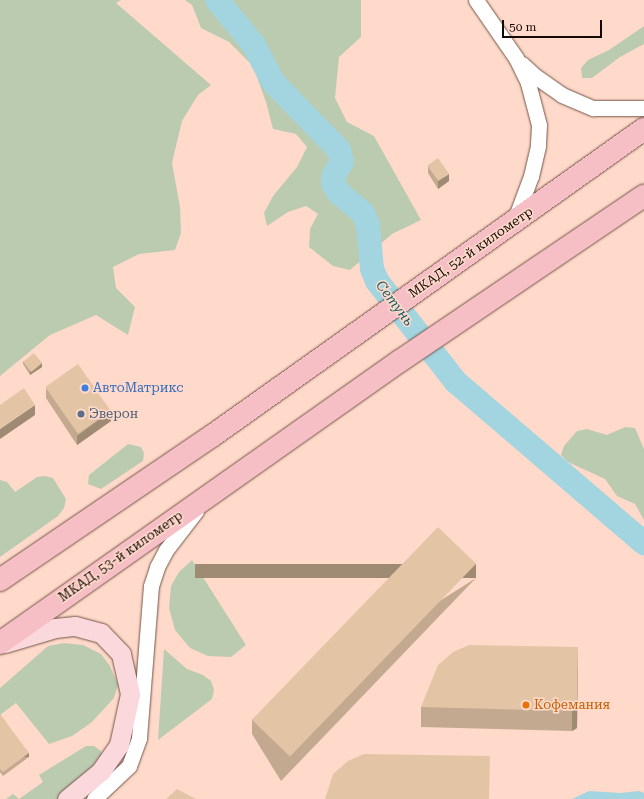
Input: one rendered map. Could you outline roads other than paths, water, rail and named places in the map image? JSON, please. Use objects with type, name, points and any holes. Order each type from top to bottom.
[{"type":"highway","name":"МКАД, 52-й километр","points":[[0,580],[219,431],[644,129]]},
{"type":"highway","name":"МКАД, 53-й километр","points":[[0,644],[400,360],[644,196]]},
{"type":"main road","points":[[0,644],[55,628],[75,626],[101,633],[121,654],[130,694],[119,746],[100,771],[67,799]]},
{"type":"street","points":[[476,0],[516,58],[528,83],[539,125],[538,146],[531,176],[514,222]]},
{"type":"street","points":[[516,58],[535,76],[562,95],[593,108],[644,108]]},
{"type":"street","points":[[94,799],[129,766],[139,738],[151,586],[157,567],[166,550],[206,497]]},
{"type":"water","points":[[589,791],[620,793],[639,791],[644,793],[644,799],[572,799]]},
{"type":"waterway","name":"Сетунь","points":[[217,0],[254,45],[273,82],[339,150],[342,162],[334,175],[333,183],[339,193],[363,213],[368,225],[372,269],[377,281],[456,382],[644,543]]},
{"type":"place","name":"АвтоМатрикс","points":[[85,388]]},
{"type":"place","name":"Эверон","points":[[81,414]]},
{"type":"place","name":"Кофемания","points":[[526,705]]}]
